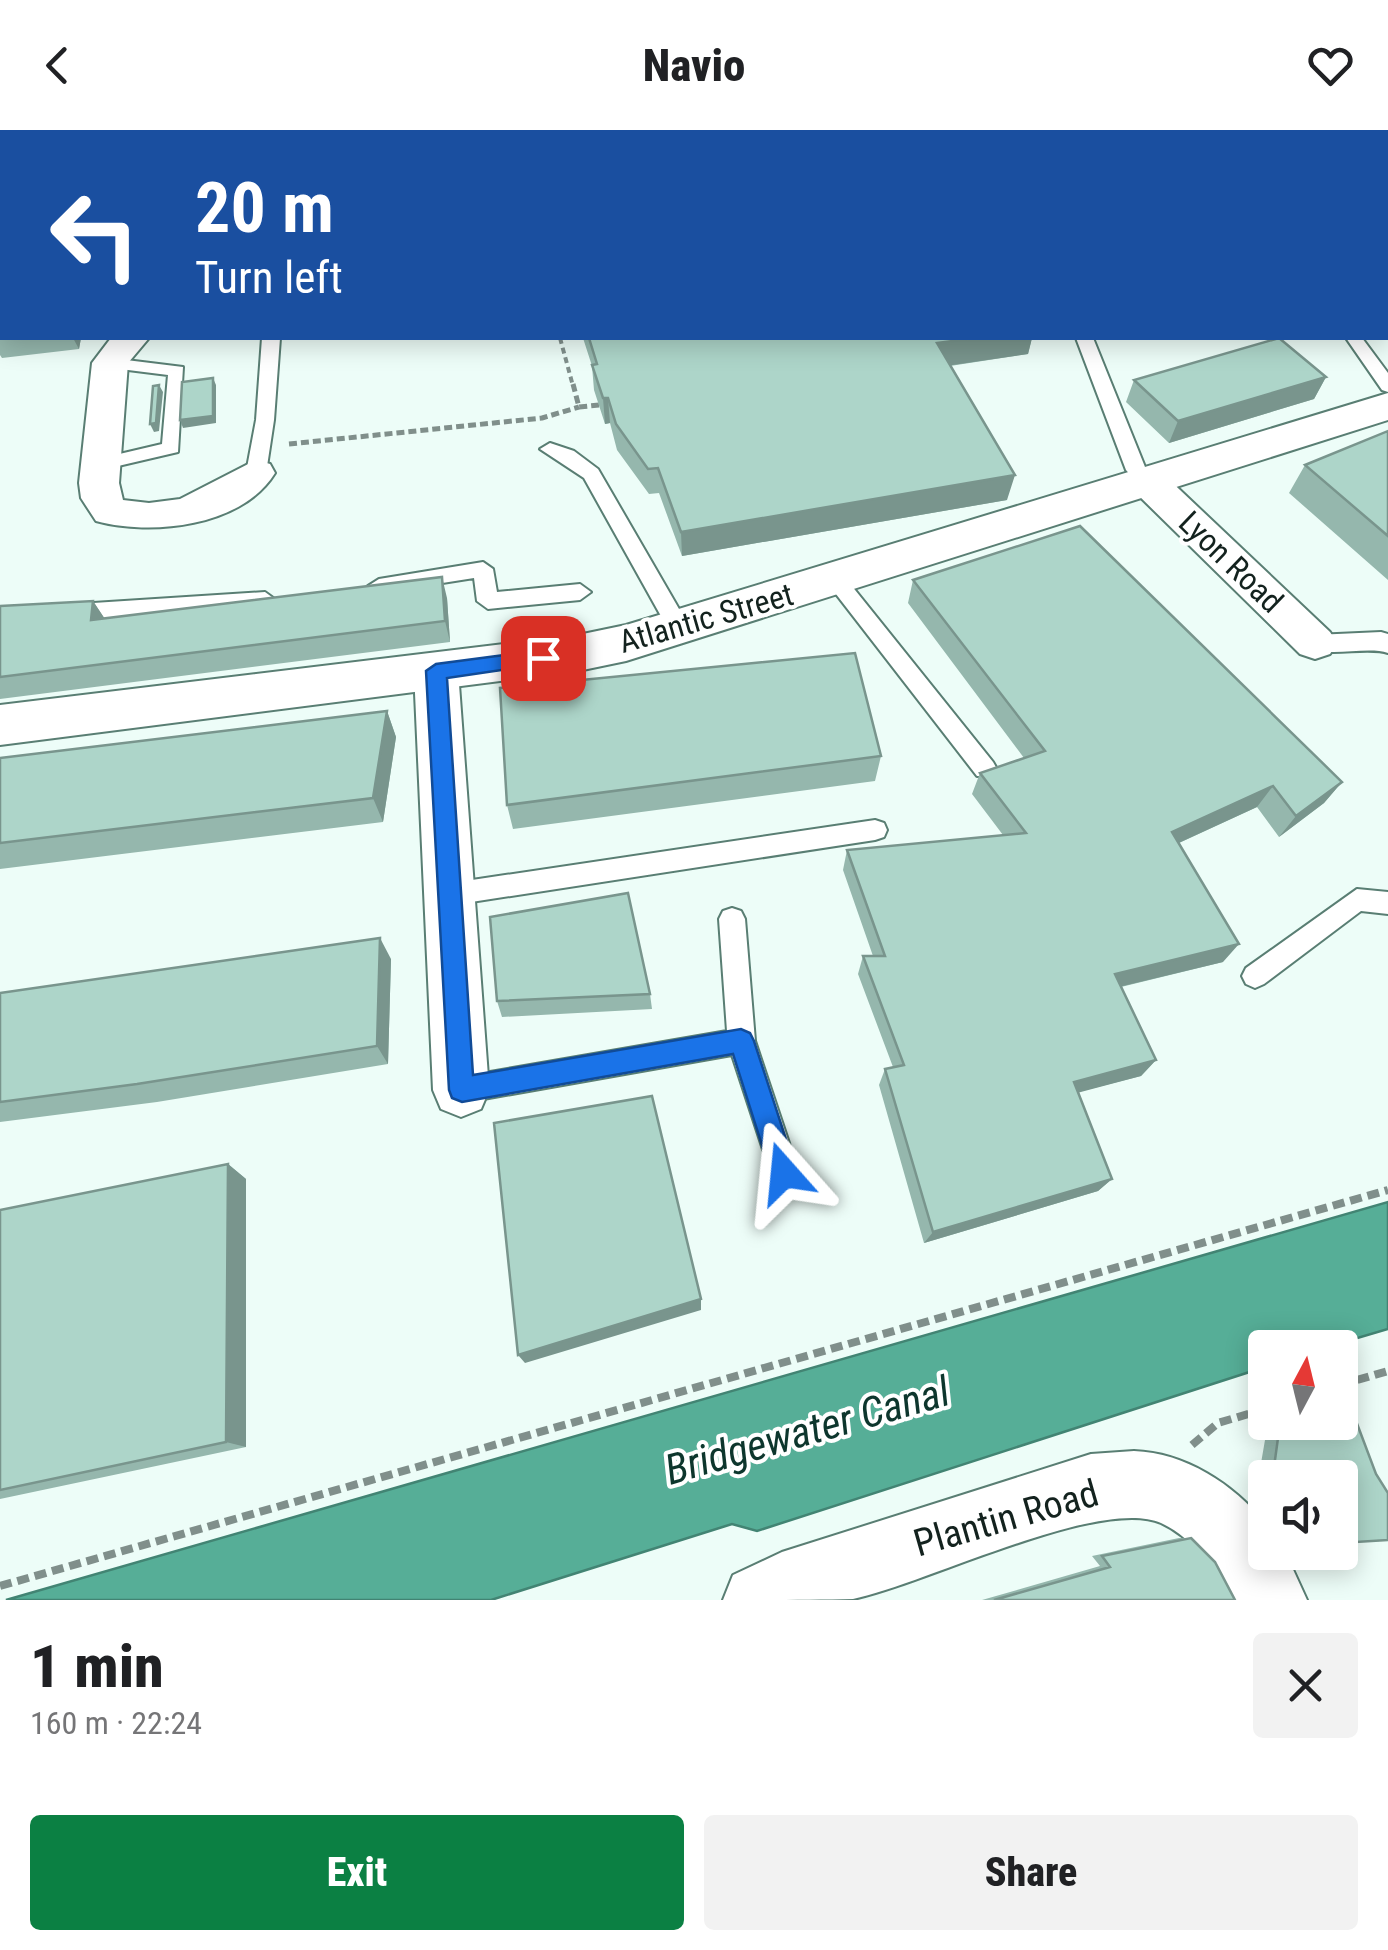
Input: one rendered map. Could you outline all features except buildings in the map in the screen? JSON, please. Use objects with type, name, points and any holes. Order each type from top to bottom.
[{"type":"street","points":[[121,350],[101,464],[101,498],[110,512],[130,518],[202,507],[232,493],[258,460]]},
{"type":"street","name":"Atlantic Street","points":[[0,725],[578,653],[679,628],[836,580],[1387,403]]},
{"type":"street","name":"Lyon Road","points":[[1147,480],[1316,644]]},
{"type":"street","points":[[436,671],[462,1090]]},
{"type":"street","name":"Plantin Road","points":[[758,1600],[782,1587],[1091,1488],[1132,1484],[1174,1492]]},
{"type":"street","points":[[1174,1492],[1236,1543],[1258,1569],[1272,1600]]},
{"type":"lane","points":[[258,460],[271,340]]},
{"type":"lane","points":[[1085,340],[1136,470],[1147,480]]},
{"type":"lane","points":[[1355,340],[1387,403]]},
{"type":"lane","points":[[101,464],[170,448],[177,370],[121,350]]},
{"type":"lane","points":[[550,449],[566,455],[591,474],[679,628]]},
{"type":"lane","points":[[350,591],[483,569],[488,601],[580,592]]},
{"type":"lane","points":[[836,580],[985,769]]},
{"type":"lane","points":[[0,616],[294,598]]},
{"type":"lane","points":[[1316,644],[1382,640],[1388,646]]},
{"type":"lane","points":[[452,894],[875,830]]},
{"type":"lane","points":[[1254,976],[1357,900],[1388,902]]},
{"type":"lane","points":[[732,919],[741,1041],[784,1173]]},
{"type":"lane","points":[[462,1090],[741,1041]]},
{"type":"path","points":[[561,340],[580,408]]},
{"type":"path","points":[[258,460],[542,418],[599,405]]},
{"type":"path","points":[[0,1586],[1388,1190]]},
{"type":"path","points":[[1358,1380],[1388,1370]]},
{"type":"path","points":[[1174,1492],[1188,1448],[1218,1423],[1248,1414]]},
{"type":"water","name":"Bridgewater Canal","points":[[1388,1202],[1388,1329],[1358,1338],[1358,1330],[1248,1330],[1248,1372],[757,1531],[732,1524],[491,1600],[6,1600]]},
{"type":"route","points":[[543,658],[436,671],[462,1090],[741,1041],[784,1173]]}]
